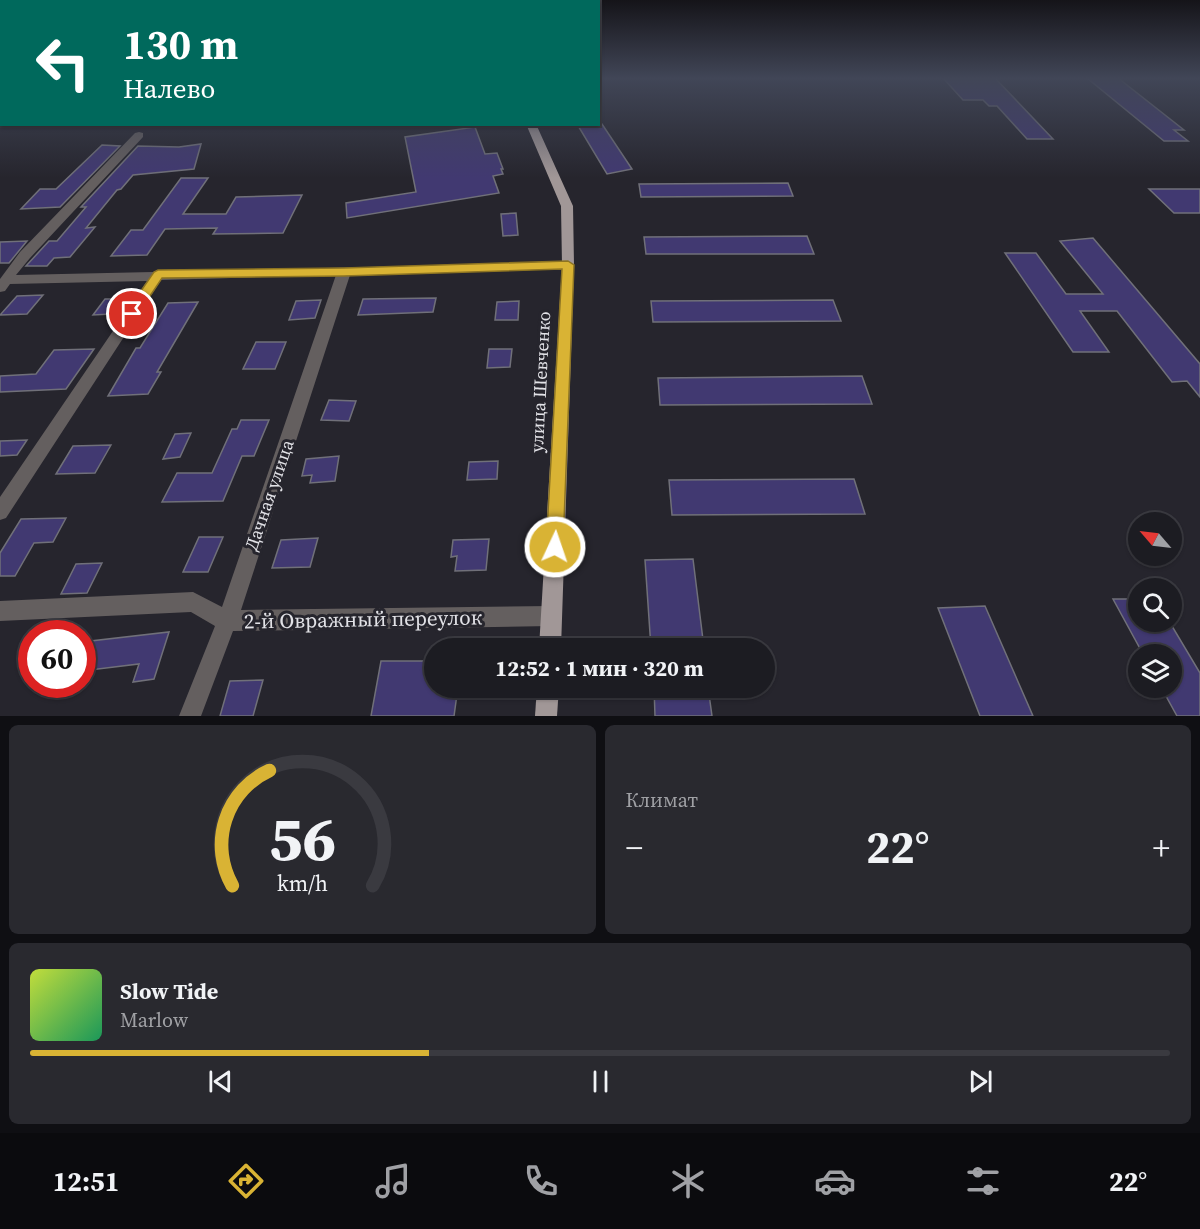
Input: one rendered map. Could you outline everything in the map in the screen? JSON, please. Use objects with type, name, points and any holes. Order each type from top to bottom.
[{"type":"main road","name":"улица Шевченко","points":[[532,126],[567,206],[568,265],[550,638]]},
{"type":"main road","points":[[546,716],[547,698]]},
{"type":"street","points":[[4,284],[25,255],[139,135]]},
{"type":"street","points":[[4,284],[158,274],[344,272],[568,265]]},
{"type":"street","name":"Дачная улица","points":[[190,716],[227,621],[344,272]]},
{"type":"street","points":[[0,512],[158,274]]},
{"type":"street","name":"2-й Овражный переулок","points":[[0,611],[193,602],[227,621],[551,616]]},
{"type":"building","points":[[1002,111],[1027,111],[1053,139],[1027,139]]},
{"type":"building","points":[[1128,111],[1160,111],[1184,130],[1174,130],[1188,141],[1164,141]]},
{"type":"building","points":[[602,124],[632,169],[607,174],[578,126],[600,126]]},
{"type":"building","points":[[475,127],[485,154],[497,153],[503,169],[501,169],[503,174],[493,176],[499,193],[347,218],[346,203],[416,192],[405,137]]},
{"type":"building","points":[[201,144],[194,169],[133,175],[121,189],[117,190],[86,228],[95,227],[70,257],[54,258],[47,266],[26,266],[49,241],[57,241],[86,207],[81,207],[138,146],[179,147]]},
{"type":"building","points":[[102,145],[120,146],[60,207],[21,209],[40,189],[56,189]]},
{"type":"building","points":[[181,178],[208,178],[183,214],[226,214],[236,197],[302,195],[283,233],[213,234],[217,228],[165,229],[147,255],[111,256],[131,230],[143,230]]},
{"type":"building","points":[[788,183],[793,196],[641,197],[639,184]]},
{"type":"building","points":[[1149,189],[1200,189],[1200,213],[1174,213]]},
{"type":"building","points":[[516,213],[518,235],[503,236],[501,214]]},
{"type":"building","points":[[807,236],[814,254],[646,254],[644,237]]},
{"type":"building","points":[[1093,238],[1200,364],[1200,397],[1187,381],[1172,382],[1117,311],[1080,311],[1109,352],[1073,352],[1005,253],[1036,253],[1066,294],[1103,294],[1060,241]]},
{"type":"building","points":[[27,241],[9,263],[0,263],[0,242]]},
{"type":"building","points":[[43,295],[27,314],[0,315],[17,296]]},
{"type":"building","points":[[436,298],[433,312],[358,315],[363,299]]},
{"type":"building","points":[[105,299],[123,299],[111,314],[93,315]]},
{"type":"building","points":[[321,300],[315,318],[289,320],[296,301]]},
{"type":"building","points":[[833,300],[841,321],[653,322],[651,301]]},
{"type":"building","points":[[519,301],[518,320],[495,320],[497,302]]},
{"type":"building","points":[[198,302],[157,372],[161,372],[148,394],[108,396],[136,348],[140,348],[168,303]]},
{"type":"building","points":[[256,342],[286,342],[275,369],[243,369]]},
{"type":"building","points":[[94,349],[66,389],[0,392],[0,376],[36,374],[54,350]]},
{"type":"building","points":[[489,349],[512,349],[510,367],[487,368]]},
{"type":"building","points":[[862,376],[872,404],[660,405],[658,378]]},
{"type":"building","points":[[329,400],[356,401],[349,421],[321,420]]},
{"type":"building","points":[[241,420],[269,420],[254,456],[242,456],[223,501],[162,502],[177,473],[212,473],[232,429],[237,429]]},
{"type":"building","points":[[191,433],[180,457],[163,459],[175,434]]},
{"type":"building","points":[[27,440],[17,455],[0,456],[0,441]]},
{"type":"building","points":[[111,445],[95,473],[56,474],[73,446]]},
{"type":"building","points":[[339,456],[335,481],[310,483],[312,475],[302,476],[306,459]]},
{"type":"building","points":[[498,461],[497,479],[467,480],[469,462]]},
{"type":"building","points":[[854,479],[865,514],[672,515],[669,480]]},
{"type":"building","points":[[66,518],[53,542],[34,543],[15,576],[0,576],[0,553],[21,519]]},
{"type":"building","points":[[199,537],[223,537],[208,572],[183,572]]},
{"type":"building","points":[[318,538],[310,567],[272,568],[281,540]]},
{"type":"building","points":[[489,539],[486,570],[455,571],[457,556],[451,557],[453,540]]},
{"type":"building","points":[[693,559],[703,638],[650,638],[645,560]]},
{"type":"building","points":[[102,563],[87,593],[61,594],[76,564]]},
{"type":"building","points":[[1113,599],[1128,599],[1128,626]]},
{"type":"building","points":[[985,606],[1033,716],[980,716],[938,608]]},
{"type":"building","points":[[169,632],[154,679],[133,682],[139,664],[96,669],[96,640]]},
{"type":"building","points":[[1131,632],[1176,632],[1200,673],[1200,716],[1177,716],[1167,698],[1182,698],[1182,644],[1138,644]]},
{"type":"building","points":[[381,661],[424,661],[424,698],[456,698],[454,716],[371,716]]},
{"type":"building","points":[[263,680],[253,716],[220,716],[230,681]]},
{"type":"building","points":[[654,698],[710,698],[712,716],[655,716]]},
{"type":"route","points":[[132,314],[158,274],[344,272],[568,265],[555,547]]}]
